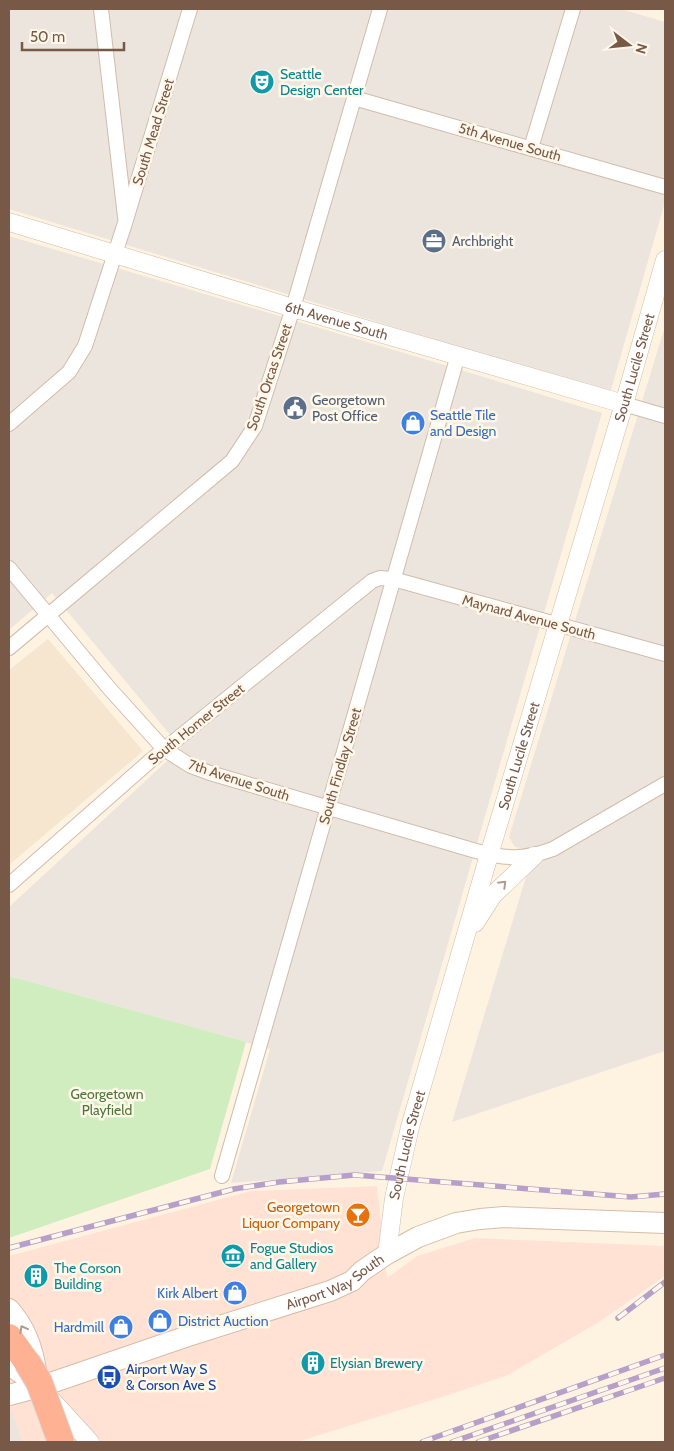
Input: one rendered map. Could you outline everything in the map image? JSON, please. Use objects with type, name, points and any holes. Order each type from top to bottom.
[{"type":"highway","points":[[9,1337],[45,1442]]},
{"type":"highway","points":[[18,1361],[39,1382],[60,1442]]},
{"type":"main road","name":"Airport Way South","points":[[9,1395],[39,1387],[190,1335],[277,1309],[341,1287],[352,1281],[362,1271],[387,1254],[436,1229],[480,1219],[504,1217],[665,1223]]},
{"type":"main road","points":[[9,1309],[27,1334],[34,1357],[39,1387]]},
{"type":"main road","points":[[18,1361],[15,1369],[39,1387]]},
{"type":"street","points":[[102,9],[126,223]]},
{"type":"street","name":"South Mead Street","points":[[9,424],[69,372],[85,346],[126,223],[190,9]]},
{"type":"street","name":"South Orcas Street","points":[[9,648],[232,461],[255,426],[293,308],[380,9]]},
{"type":"street","points":[[531,148],[573,9]]},
{"type":"street","name":"5th Avenue South","points":[[354,98],[665,187]]},
{"type":"street","name":"6th Avenue South","points":[[9,222],[293,308],[665,416]]},
{"type":"street","name":"South Lucile Street","points":[[387,1254],[394,1198],[410,1127],[665,260]]},
{"type":"street","name":"South Findlay Street","points":[[222,1176],[458,355]]},
{"type":"street","name":"7th Avenue South","points":[[9,568],[164,750],[191,766],[210,773],[489,855],[506,858],[534,856],[552,849],[665,784]]},
{"type":"street","name":"South Homer Street","points":[[9,885],[164,750],[372,581],[380,578],[393,579]]},
{"type":"street","name":"Maynard Avenue South","points":[[393,579],[665,654]]},
{"type":"street","points":[[460,955],[484,908],[494,895],[534,856]]},
{"type":"street","points":[[39,1387],[67,1414],[90,1442]]},
{"type":"shaded area","points":[[9,9],[621,9],[665,22],[665,202],[610,393],[9,209]]},
{"type":"shaded area","points":[[9,236],[602,413],[382,1171],[231,1183],[270,1049],[9,976],[9,907],[181,748],[52,593],[9,630]]},
{"type":"shaded area","points":[[665,326],[665,1051],[452,1122],[535,847],[526,849],[515,847],[509,837]]},
{"type":"shaded area","points":[[48,639],[143,751],[9,865],[9,670]]},
{"type":"shaded area","points":[[377,1186],[387,1278],[417,1256],[475,1238],[665,1246],[665,1276],[599,1322],[508,1375],[297,1442],[9,1442],[9,1256],[251,1191]]},
{"type":"shaded area","points":[[12,1410],[22,1442],[9,1442],[9,1411]]},
{"type":"green space","name":"Georgetown Playfield","points":[[9,976],[246,1042],[210,1169],[9,1238]]},
{"type":"railway","points":[[9,1248],[234,1189],[279,1182],[355,1175],[631,1197],[665,1194]]},
{"type":"railway","points":[[618,1318],[665,1282]]},
{"type":"railway","points":[[422,1442],[665,1355]]},
{"type":"railway","points":[[452,1442],[665,1368]]},
{"type":"railway","points":[[478,1442],[665,1378]]},
{"type":"place","name":"Seattle Design Center","points":[[262,82]]},
{"type":"place","name":"Archbright","points":[[434,241]]},
{"type":"place","name":"Georgetown Post Office","points":[[295,408]]},
{"type":"place","name":"Seattle Tile and Design","points":[[413,423]]},
{"type":"place","name":"Georgetown Liquor Company","points":[[358,1215]]},
{"type":"place","name":"Fogue Studios and Gallery","points":[[233,1256]]},
{"type":"place","name":"The Corson Building","points":[[36,1276]]},
{"type":"place","name":"Kirk Albert","points":[[235,1293]]},
{"type":"place","name":"District Auction","points":[[160,1321]]},
{"type":"place","name":"Hardmill","points":[[121,1327]]},
{"type":"place","name":"Elysian Brewery","points":[[313,1363]]},
{"type":"place","name":"Airport Way S & Corson Ave S","points":[[109,1377]]}]
